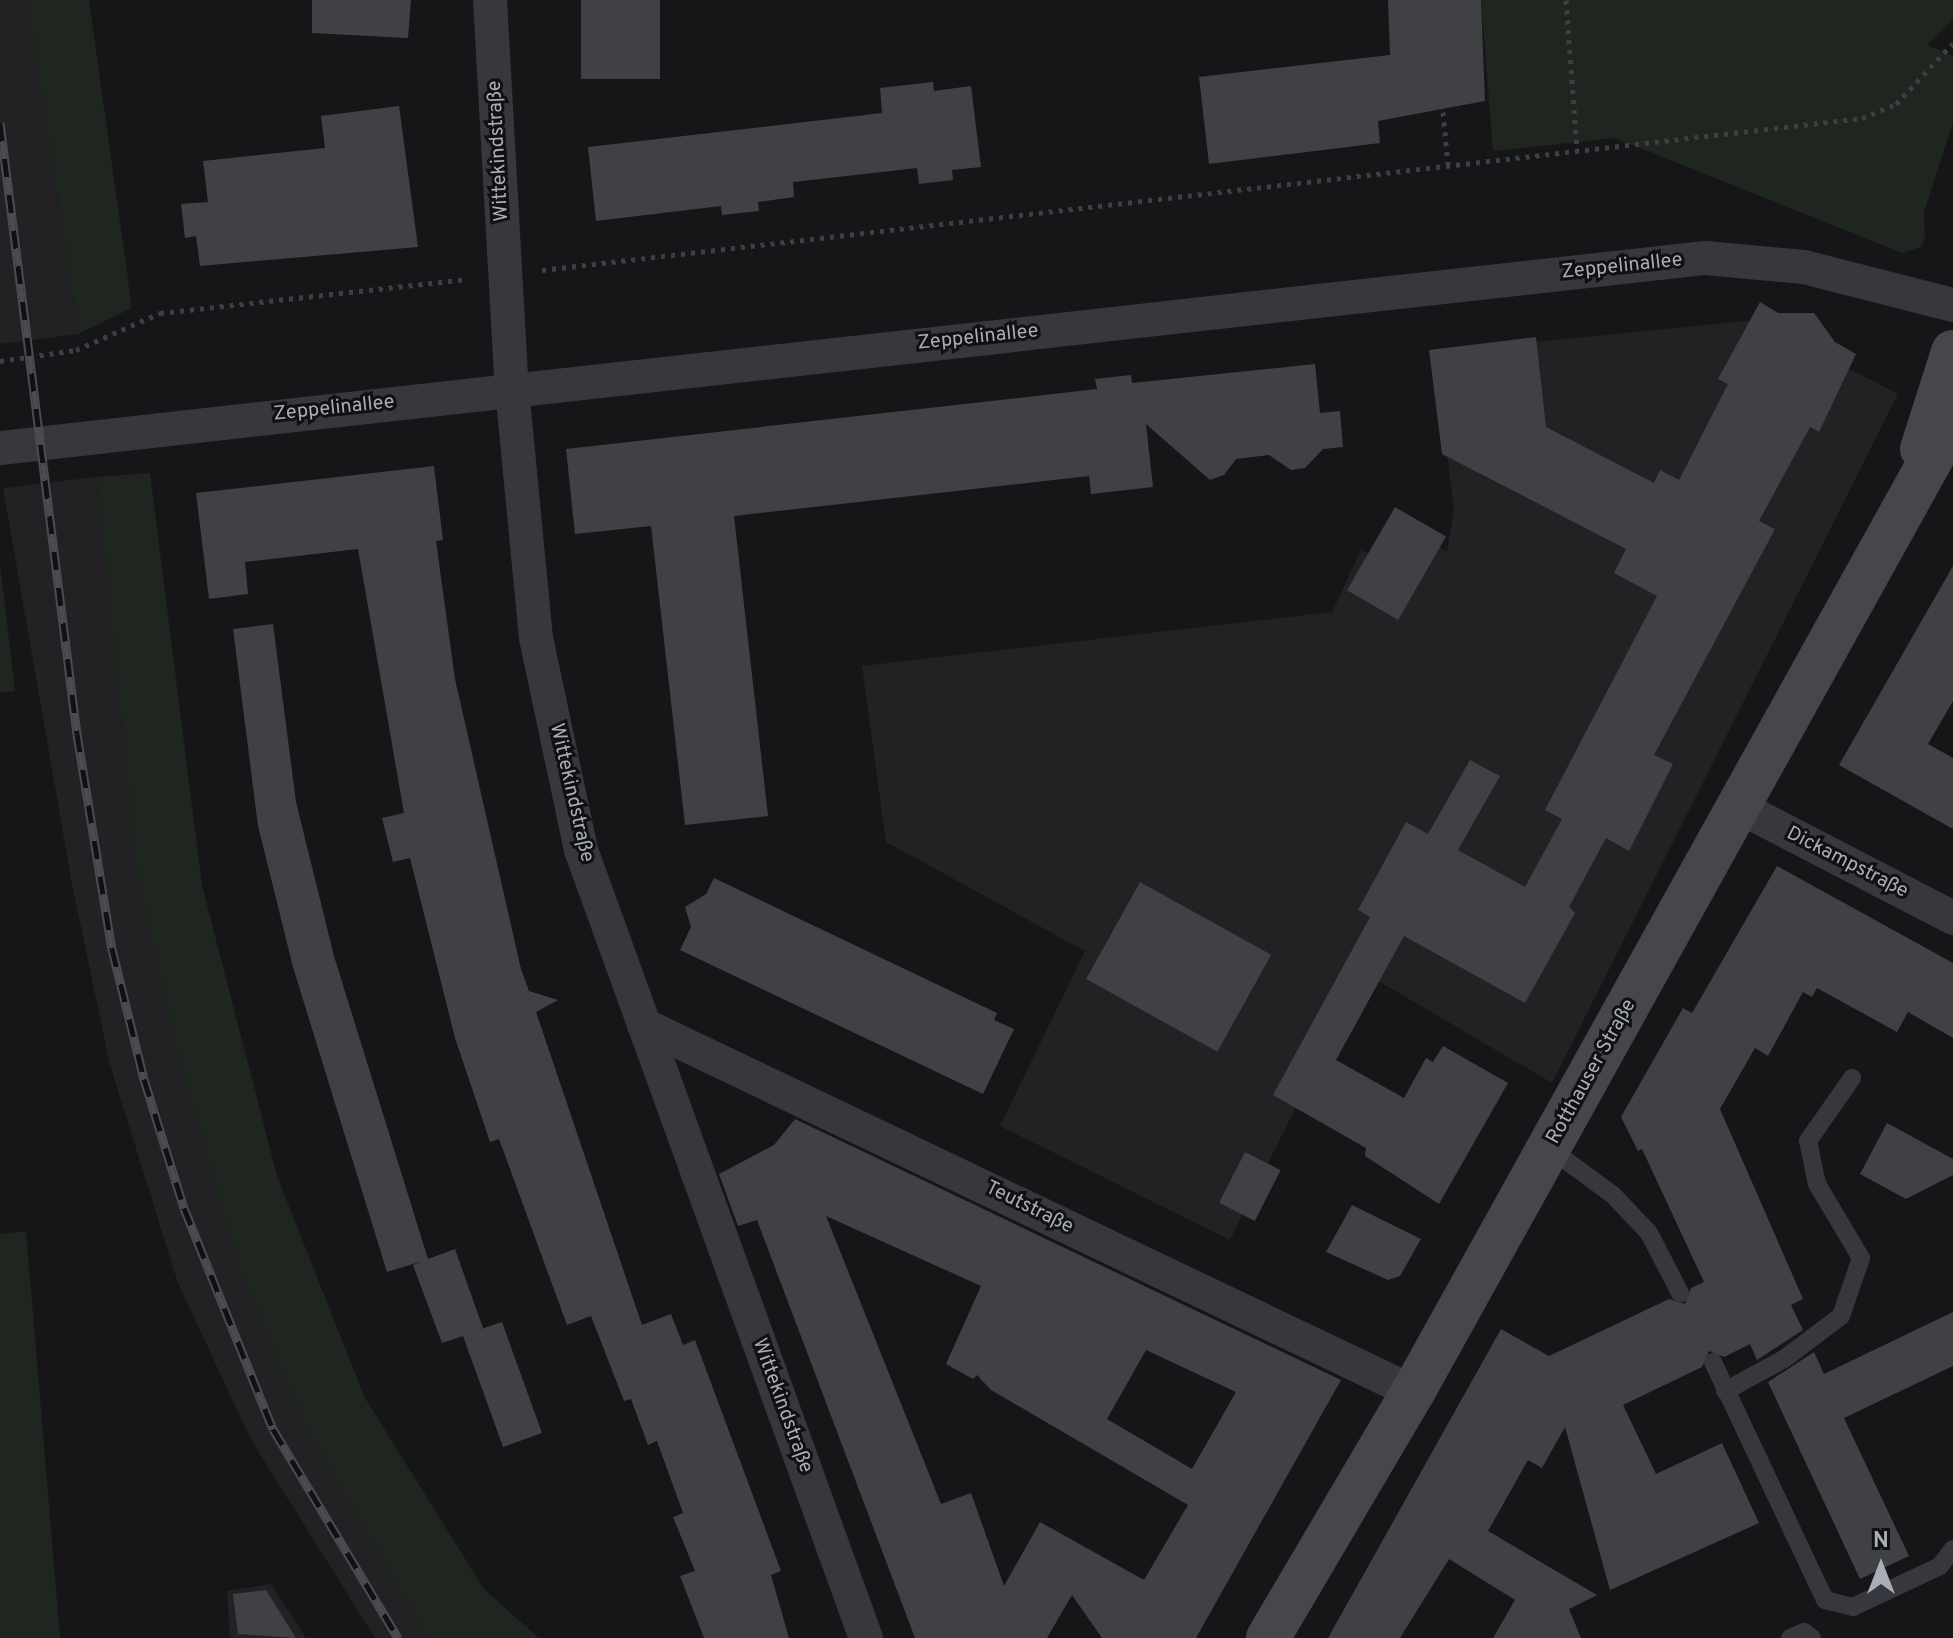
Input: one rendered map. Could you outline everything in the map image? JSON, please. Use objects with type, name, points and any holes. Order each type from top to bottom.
[{"type":"main road","name":"Rotthauser Straße","points":[[1906,500],[1953,352]]},
{"type":"main road","name":"Rotthauser Straße","points":[[1268,1638],[1413,1392],[1741,808],[1906,500],[1953,420]]},
{"type":"street","name":"Wittekindstraße","points":[[490,0],[512,389],[536,638],[581,850],[866,1638]]},
{"type":"street","name":"Zeppelinallee","points":[[0,448],[1705,258],[1804,267],[1953,305]]},
{"type":"street","name":"Dickampstraße","points":[[1741,808],[1953,918]]},
{"type":"street","name":"Teutstraße","points":[[644,1025],[1413,1392]]},
{"type":"lane","points":[[1725,1391],[1784,1359],[1841,1316],[1861,1258],[1817,1184],[1808,1141],[1852,1078]]},
{"type":"lane","points":[[1549,1148],[1613,1195],[1649,1233],[1680,1293]]},
{"type":"lane","points":[[1713,1362],[1825,1600],[1853,1607],[1940,1566],[1953,1549]]},
{"type":"lane","points":[[1790,1638],[1804,1632],[1812,1638]]},
{"type":"path","points":[[1566,0],[1577,151]]},
{"type":"path","points":[[0,361],[76,350],[160,313],[1862,118],[1896,104],[1953,43]]},
{"type":"path","points":[[1443,112],[1448,165]]},
{"type":"shaded area","points":[[0,0],[27,0],[78,334],[0,344]]},
{"type":"shaded area","points":[[27,0],[89,0],[132,308],[78,334]]},
{"type":"shaded area","points":[[1481,0],[1953,0],[1953,19],[1927,45],[1953,56],[1953,123],[1924,212],[1925,239],[1921,247],[1902,253],[1615,138],[1493,151]]},
{"type":"shaded area","points":[[1755,320],[1898,394],[1552,1083],[1363,972],[1230,1240],[1000,1126],[1085,951],[886,842],[862,666],[1332,612],[1361,550],[1388,563],[1410,533],[1447,551],[1454,510],[1435,352]]},
{"type":"shaded area","points":[[150,473],[202,885],[277,1176],[365,1398],[484,1589],[539,1638],[428,1638],[305,1426],[238,1265],[176,1048],[137,874],[96,477]]},
{"type":"shaded area","points":[[96,477],[137,874],[176,1048],[238,1265],[305,1426],[428,1638],[375,1638],[251,1440],[178,1283],[110,1065],[72,884],[3,488]]},
{"type":"shaded area","points":[[0,563],[15,691],[0,693]]},
{"type":"shaded area","points":[[26,1231],[60,1638],[0,1638],[0,1234]]},
{"type":"shaded area","points":[[271,1584],[306,1638],[230,1638],[227,1591]]},
{"type":"building","points":[[312,0],[411,0],[408,38],[312,33]]},
{"type":"building","points":[[581,0],[660,0],[660,79],[581,79]]},
{"type":"building","points":[[1388,0],[1481,0],[1485,101],[1378,121],[1380,143],[1209,164],[1199,77],[1390,55]]},
{"type":"building","points":[[933,82],[934,91],[971,86],[981,167],[952,170],[953,180],[919,184],[917,168],[793,182],[794,197],[758,202],[759,211],[722,215],[721,206],[596,221],[588,147],[882,113],[880,88]]},
{"type":"building","points":[[399,106],[418,247],[200,266],[196,236],[185,238],[181,204],[208,202],[203,161],[325,148],[321,116]]},
{"type":"building","points":[[1760,302],[1778,313],[1814,313],[1835,342],[1856,354],[1819,432],[1810,427],[1759,521],[1775,529],[1654,755],[1673,764],[1629,851],[1606,838],[1569,907],[1575,913],[1525,1003],[1404,936],[1336,1060],[1404,1098],[1426,1058],[1433,1062],[1443,1046],[1508,1083],[1439,1204],[1365,1156],[1366,1148],[1273,1095],[1370,917],[1358,910],[1406,822],[1428,834],[1470,760],[1500,776],[1458,850],[1525,887],[1562,819],[1545,810],[1657,596],[1614,573],[1626,549],[1442,454],[1429,350],[1536,337],[1546,427],[1654,483],[1660,470],[1679,480],[1728,384],[1718,379]]},
{"type":"building","points":[[1315,364],[1320,413],[1340,411],[1343,447],[1323,449],[1305,468],[1291,470],[1269,455],[1236,459],[1224,475],[1210,480],[1146,424],[1153,487],[1091,494],[1089,476],[734,516],[768,816],[685,825],[651,526],[575,534],[566,449],[1097,389],[1095,379],[1131,375],[1132,383]]},
{"type":"building","points":[[434,466],[443,540],[436,541],[455,679],[521,969],[529,991],[558,1000],[536,1012],[642,1325],[671,1314],[683,1345],[695,1340],[781,1571],[771,1575],[789,1638],[704,1638],[680,1576],[695,1571],[673,1517],[683,1513],[657,1441],[648,1445],[631,1399],[624,1401],[591,1316],[567,1325],[499,1139],[490,1142],[455,1038],[410,858],[393,862],[382,818],[404,813],[358,549],[245,562],[248,594],[209,599],[196,493]]},
{"type":"building","points":[[1395,507],[1446,536],[1398,620],[1347,590]]},
{"type":"building","points":[[1953,566],[1953,701],[1928,744],[1953,758],[1953,829],[1839,765]]},
{"type":"building","points":[[273,624],[296,802],[334,956],[428,1259],[455,1249],[483,1328],[478,1330],[502,1322],[542,1433],[503,1447],[463,1336],[442,1343],[413,1265],[423,1261],[387,1272],[293,967],[258,826],[233,629]]},
{"type":"building","points":[[1777,866],[1953,963],[1953,1038],[1908,1012],[1897,1032],[1817,988],[1812,997],[1803,992],[1768,1056],[1755,1048],[1720,1109],[1803,1299],[1791,1305],[1803,1330],[1757,1360],[1750,1344],[1724,1357],[1709,1351],[1702,1367],[1623,1405],[1656,1474],[1722,1443],[1759,1523],[1610,1590],[1565,1427],[1542,1468],[1528,1460],[1488,1531],[1597,1595],[1569,1609],[1581,1638],[1493,1638],[1515,1600],[1449,1559],[1400,1638],[1328,1638],[1501,1329],[1549,1356],[1669,1299],[1685,1304],[1691,1288],[1704,1282],[1642,1149],[1638,1151],[1621,1117],[1683,1008],[1692,1013]]},
{"type":"building","points":[[714,878],[997,1013],[994,1020],[1014,1029],[983,1094],[680,950],[691,927],[685,907],[706,894]]},
{"type":"building","points":[[1140,882],[1271,955],[1217,1052],[1086,979]]},
{"type":"building","points":[[795,1119],[1341,1380],[1196,1638],[1102,1638],[1072,1595],[1047,1638],[915,1638],[757,1220],[738,1226],[719,1174],[774,1145]],"holes":[[[826,1216],[981,1286],[946,1364],[973,1379],[977,1375],[991,1390],[1188,1505],[1144,1580],[1040,1522],[1004,1586],[971,1493],[941,1504]],[[1146,1350],[1236,1392],[1192,1469],[1107,1419]]]},
{"type":"building","points":[[1887,1123],[1953,1159],[1953,1175],[1906,1199],[1860,1174]]},
{"type":"building","points":[[1245,1152],[1281,1170],[1255,1221],[1219,1203]]},
{"type":"building","points":[[1352,1205],[1421,1239],[1400,1276],[1388,1280],[1326,1252]]},
{"type":"building","points":[[1953,1312],[1953,1366],[1844,1418],[1909,1556],[1860,1579],[1768,1382],[1814,1352],[1824,1374]]},
{"type":"building","points":[[266,1590],[296,1638],[238,1634],[233,1594]]},
{"type":"railway","points":[[0,123],[77,734],[112,949],[144,1079],[184,1208],[273,1429],[398,1638]]}]
